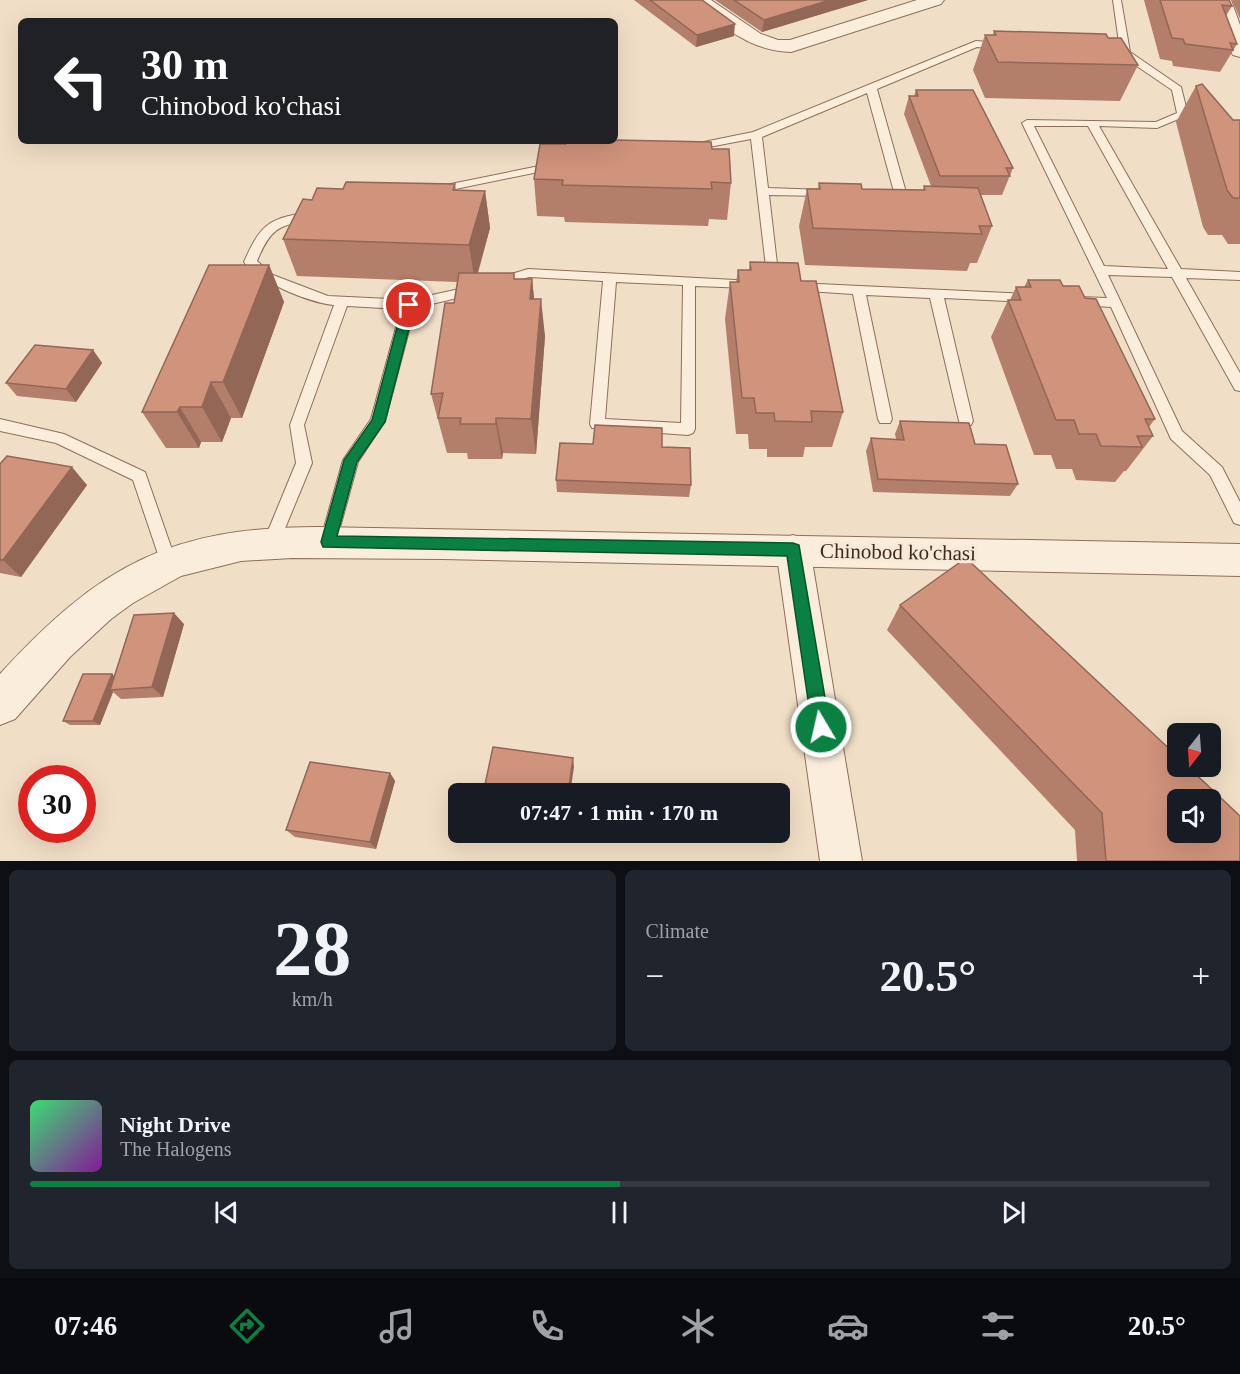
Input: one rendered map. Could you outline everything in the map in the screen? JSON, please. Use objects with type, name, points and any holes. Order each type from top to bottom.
[{"type":"street","points":[[700,0],[754,38],[773,46],[791,45],[935,0]]},
{"type":"street","points":[[885,0],[904,11]]},
{"type":"street","points":[[1222,0],[1240,51]]},
{"type":"street","name":"Chinobod ko'chasi","points":[[0,705],[52,648],[110,597],[169,564],[210,552],[271,543],[793,549],[1240,560]]},
{"type":"street","points":[[793,549],[841,861]]},
{"type":"lane","points":[[1117,0],[1125,53]]},
{"type":"lane","points":[[681,149],[756,135],[976,44],[1010,46]]},
{"type":"lane","points":[[1102,51],[1125,53],[1177,89],[1183,115],[1157,125],[1027,123],[1116,303],[1176,435],[1216,471],[1240,518]]},
{"type":"lane","points":[[871,87],[901,195],[878,195]]},
{"type":"lane","points":[[1092,123],[1240,386]]},
{"type":"lane","points":[[756,135],[773,286]]},
{"type":"lane","points":[[428,191],[564,164]]},
{"type":"lane","points":[[762,191],[832,193]]},
{"type":"lane","points":[[326,212],[281,221],[262,233],[250,262],[268,278],[327,300],[409,305],[452,296],[528,273],[1048,299]]},
{"type":"lane","points":[[1100,270],[1240,276]]},
{"type":"lane","points":[[610,277],[597,424],[688,429],[689,281]]},
{"type":"lane","points":[[859,290],[885,419]]},
{"type":"lane","points":[[936,294],[966,422]]},
{"type":"lane","points":[[1071,300],[1116,303]]},
{"type":"lane","points":[[271,543],[304,463],[297,425],[342,301]]},
{"type":"lane","points":[[328,542],[351,460],[378,422],[409,305]]},
{"type":"lane","points":[[0,424],[59,438],[139,476],[169,564]]},
{"type":"building","points":[[650,0],[702,0],[735,24],[697,35]]},
{"type":"building","points":[[734,0],[830,0],[764,20]]},
{"type":"building","points":[[1160,0],[1229,0],[1232,6],[1222,5],[1237,44],[1230,43],[1233,50],[1185,44],[1183,39],[1172,38]]},
{"type":"building","points":[[994,31],[1106,34],[1108,38],[1121,38],[1138,65],[998,62],[985,35],[996,35]]},
{"type":"building","points":[[1202,84],[1233,120],[1240,120],[1240,198],[1233,198],[1227,190],[1196,86]]},
{"type":"building","points":[[916,90],[973,90],[1013,168],[1006,168],[1010,176],[940,176],[909,96],[918,96]]},
{"type":"building","points":[[618,140],[711,142],[712,149],[729,149],[731,183],[711,182],[712,189],[562,185],[563,180],[534,179],[540,144],[618,144]]},
{"type":"building","points":[[346,182],[455,184],[453,190],[485,191],[469,245],[283,239],[303,199],[312,200],[317,188],[343,189]]},
{"type":"building","points":[[819,183],[861,184],[862,189],[925,190],[924,186],[978,188],[992,226],[979,226],[982,234],[813,228],[807,189],[820,189]]},
{"type":"building","points":[[750,262],[798,263],[801,281],[816,281],[843,412],[811,411],[812,422],[775,421],[774,413],[756,413],[754,398],[742,398],[730,282],[739,282],[738,270],[751,270]]},
{"type":"building","points":[[209,265],[269,265],[223,382],[211,382],[202,407],[180,407],[177,412],[142,412]]},
{"type":"building","points":[[459,273],[514,273],[514,279],[532,279],[530,299],[541,299],[531,419],[496,418],[496,424],[460,424],[461,418],[438,418],[443,393],[431,394],[445,303],[454,303]]},
{"type":"building","points":[[1028,280],[1060,280],[1063,286],[1079,286],[1085,298],[1096,299],[1155,419],[1145,419],[1153,436],[1137,436],[1142,447],[1101,446],[1096,434],[1079,434],[1074,420],[1056,420],[1008,300],[1021,300],[1016,287],[1031,287]]},
{"type":"building","points":[[35,345],[93,350],[66,389],[6,383]]},
{"type":"building","points":[[900,421],[969,423],[975,444],[1006,445],[1018,484],[878,479],[871,438],[904,440]]},
{"type":"building","points":[[595,425],[662,428],[662,447],[690,448],[691,485],[556,480],[560,443],[593,444]]},
{"type":"building","points":[[7,456],[72,467],[3,560],[0,560],[0,464]]},
{"type":"building","points":[[966,558],[1167,747],[1167,777],[1199,777],[1211,789],[1167,789],[1167,843],[1221,843],[1221,798],[1240,816],[1240,861],[1106,861],[1102,813],[900,605]]},
{"type":"building","points":[[174,613],[152,687],[110,690],[134,615]]},
{"type":"building","points":[[83,674],[112,674],[93,721],[63,721]]},
{"type":"building","points":[[493,747],[573,758],[570,783],[485,783]]},
{"type":"building","points":[[310,762],[390,773],[370,842],[286,830]]},
{"type":"route","points":[[409,305],[378,422],[351,460],[328,542],[793,549],[821,727]]}]
